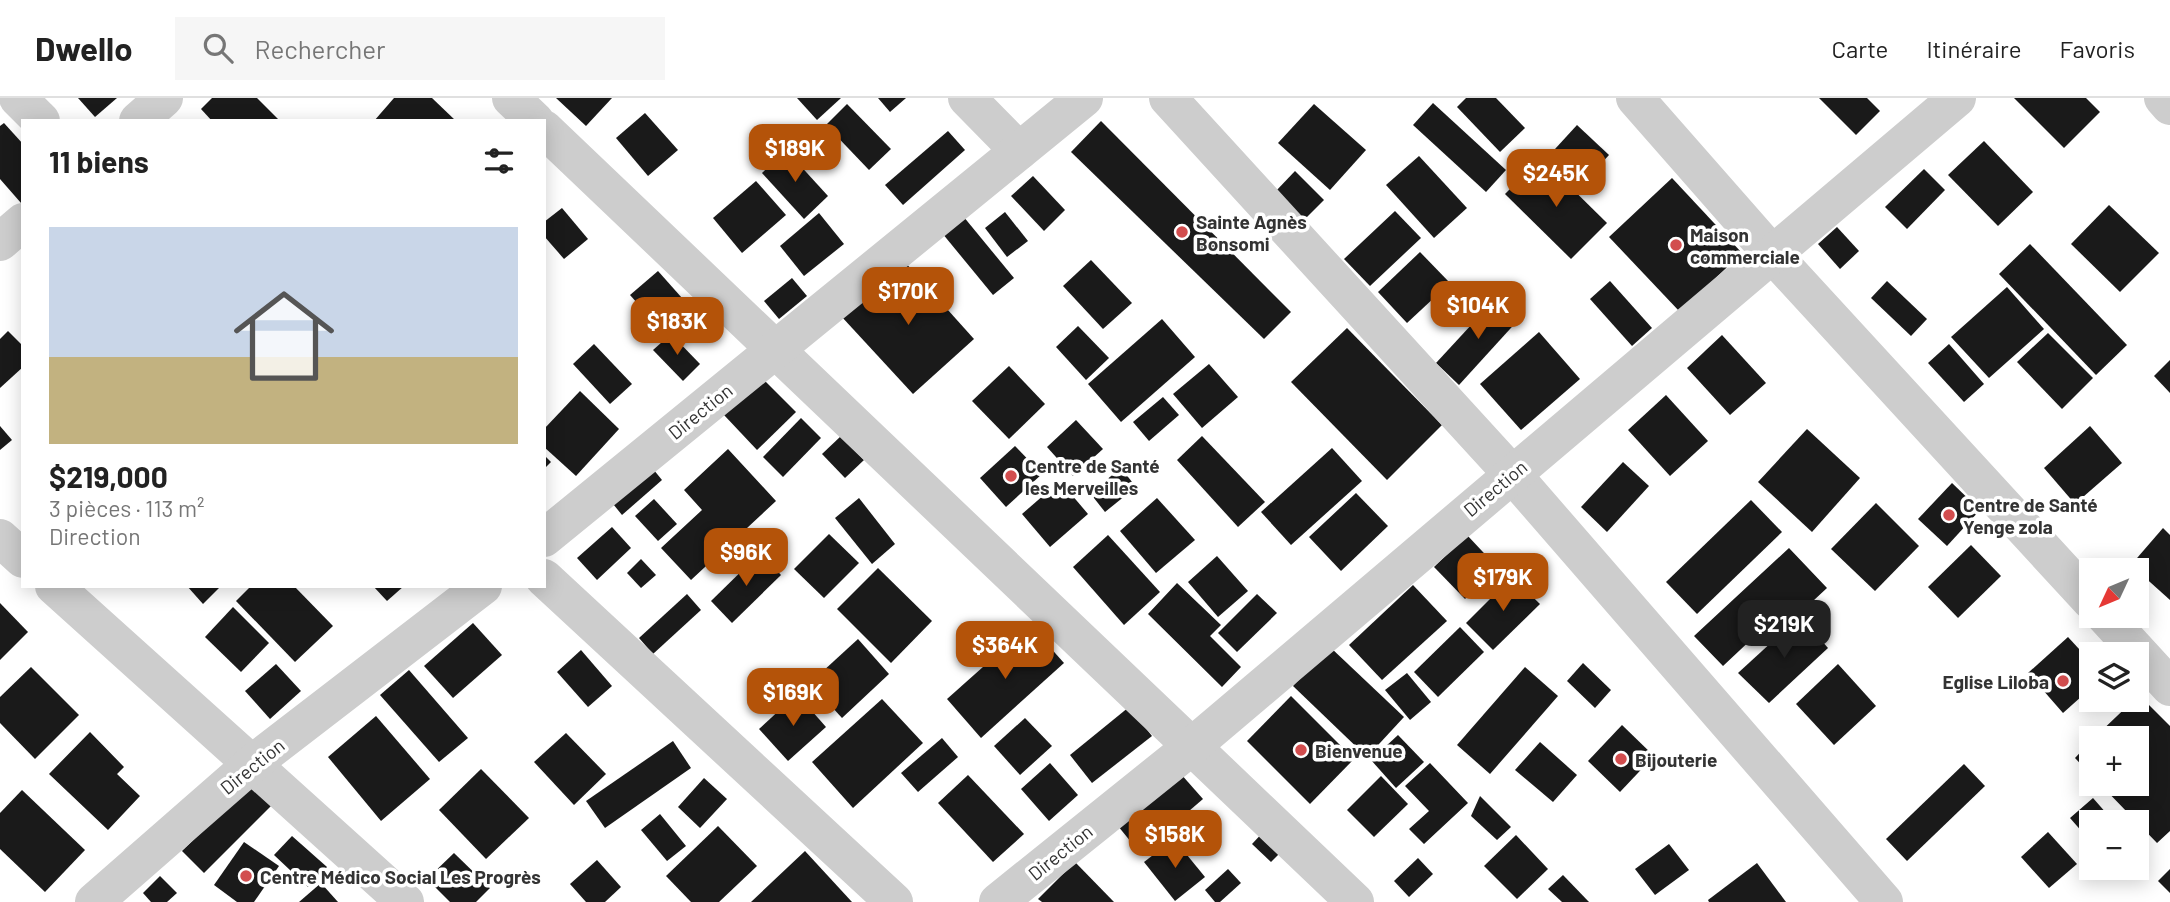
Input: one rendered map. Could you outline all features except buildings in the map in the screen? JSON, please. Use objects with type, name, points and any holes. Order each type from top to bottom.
[{"type":"street","points":[[18,98],[39,119]]},
{"type":"street","points":[[140,119],[164,98]]},
{"type":"street","points":[[511,98],[533,119]]},
{"type":"street","points":[[967,98],[1019,151]]},
{"type":"street","name":"Direction","points":[[546,536],[1084,98]]},
{"type":"street","points":[[1168,98],[1512,474],[1884,902]]},
{"type":"street","points":[[1635,98],[1772,254],[2079,588]]},
{"type":"street","name":"Direction","points":[[998,902],[1191,747],[1957,98]]},
{"type":"street","points":[[2163,98],[2170,106]]},
{"type":"street","points":[[546,131],[1355,902]]},
{"type":"street","points":[[0,242],[21,224]]},
{"type":"street","points":[[0,538],[21,557]]},
{"type":"street","points":[[546,580],[894,902]]},
{"type":"street","points":[[56,588],[405,902]]},
{"type":"street","name":"Direction","points":[[94,902],[253,763],[480,588]]},
{"type":"street","points":[[2116,628],[2170,687]]},
{"type":"place","name":"Sainte Agnès Bonsomi","points":[[1182,232]]},
{"type":"place","name":"Maison commerciale","points":[[1676,245]]},
{"type":"place","name":"Centre de Santé les Merveilles","points":[[1011,476]]},
{"type":"place","name":"Centre de Santé Yenge zola","points":[[1949,515]]},
{"type":"place","name":"Eglise Liloba","points":[[2063,681]]},
{"type":"place","name":"Bienvenue","points":[[1301,750]]},
{"type":"place","name":"Bijouterie","points":[[1621,759]]},
{"type":"place","name":"Centre Médico Social Les Progrès","points":[[246,876]]}]
